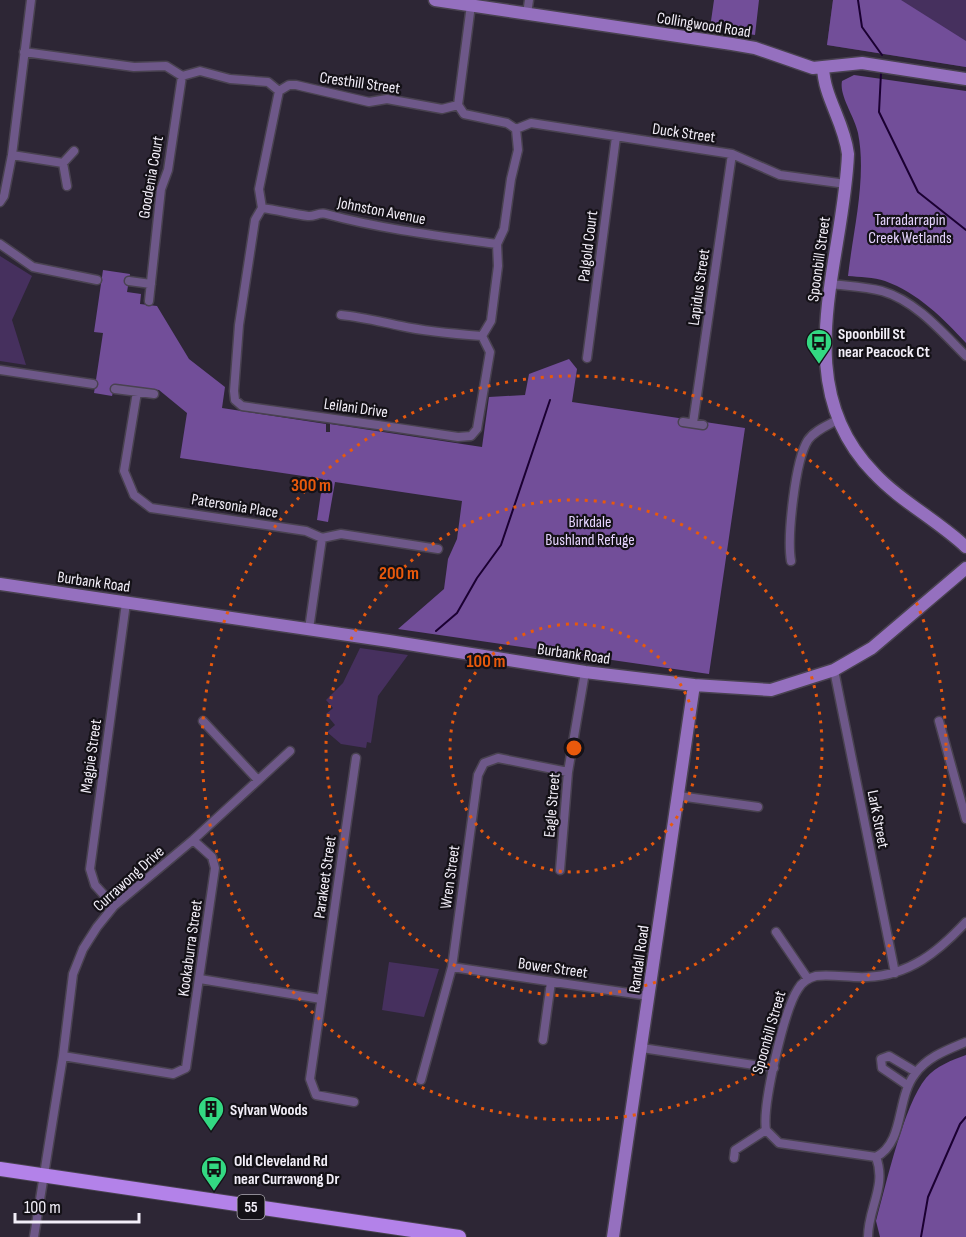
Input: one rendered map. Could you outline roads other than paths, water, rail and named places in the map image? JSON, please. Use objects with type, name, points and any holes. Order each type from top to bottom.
[{"type":"main road","name":"55","points":[[0,1169],[459,1237]]},
{"type":"street","points":[[0,202],[4,196],[12,155],[31,0]]},
{"type":"street","name":"Collingwood Road","points":[[435,0],[747,46],[803,66],[823,67],[861,63],[966,79]]},
{"type":"street","points":[[527,14],[529,0]]},
{"type":"street","points":[[340,315],[375,318],[400,326],[441,333],[482,336],[491,321],[498,266],[497,244],[504,228],[518,150],[516,129],[507,123],[464,114],[458,105],[471,5]]},
{"type":"street","name":"Cresthill Street","points":[[24,52],[134,67],[166,66],[182,76],[200,71],[230,79],[268,82],[279,91],[289,86],[296,86],[369,102],[387,99],[442,109],[458,105]]},
{"type":"street","name":"Spoonbill Street","points":[[823,67],[826,89],[844,131],[848,154],[846,184],[831,284],[825,359],[827,380],[839,420],[857,452],[873,473],[934,518],[966,547]]},
{"type":"street","name":"Goodenia Court","points":[[149,301],[161,189],[168,170],[182,76]]},
{"type":"street","name":"Leilani Drive","points":[[279,91],[259,189],[262,208],[255,219],[239,325],[235,400],[242,406],[341,422],[358,421],[458,437],[471,436],[477,429],[489,351],[482,336]]},
{"type":"street","name":"Duck Street","points":[[516,129],[531,123],[732,154],[780,175],[846,184]]},
{"type":"street","name":"Palgold Court","points":[[587,358],[616,137]]},
{"type":"street","points":[[63,163],[74,151]]},
{"type":"street","name":"Lapidus Street","points":[[683,422],[698,424],[732,154]]},
{"type":"street","points":[[12,155],[63,163]]},
{"type":"street","points":[[63,163],[67,186]]},
{"type":"street","name":"Johnston Avenue","points":[[262,208],[310,216],[325,214],[338,219],[389,226],[408,232],[497,244]]},
{"type":"street","points":[[0,244],[33,267],[97,280]]},
{"type":"street","points":[[129,280],[151,284]]},
{"type":"street","points":[[831,284],[882,291],[906,302],[938,328],[966,356]]},
{"type":"street","points":[[0,370],[93,384]]},
{"type":"street","points":[[115,389],[154,394]]},
{"type":"street","name":"Patersonia Place","points":[[137,392],[124,471],[134,495],[151,508],[306,531],[322,538],[341,534],[438,549]]},
{"type":"street","points":[[791,561],[788,545],[802,454],[809,439],[839,420]]},
{"type":"street","points":[[309,629],[322,538]]},
{"type":"street","name":"Burbank Road","points":[[0,584],[585,672],[694,685],[771,690],[834,670],[872,648],[966,568]]},
{"type":"street","name":"Magpie Street","points":[[114,906],[95,885],[90,869],[126,603]]},
{"type":"street","name":"Lark Street","points":[[834,670],[895,973]]},
{"type":"street","name":"Eagle Street","points":[[560,870],[568,772],[585,672]]},
{"type":"street","name":"Randall Road","points":[[613,1237],[694,685]]},
{"type":"street","points":[[204,721],[257,779]]},
{"type":"street","points":[[939,721],[966,819]]},
{"type":"street","name":"Currawong Drive","points":[[34,1237],[63,1056],[73,974],[83,949],[114,906],[193,840],[290,751]]},
{"type":"street","name":"Parakeet Street","points":[[354,1102],[316,1095],[310,1079],[356,758]]},
{"type":"street","name":"Wren Street","points":[[421,1080],[452,968],[478,775],[484,763],[498,758],[568,772]]},
{"type":"street","points":[[679,796],[758,807]]},
{"type":"street","name":"Kookaburra Street","points":[[63,1056],[173,1074],[186,1068],[214,868],[212,856],[193,840]]},
{"type":"street","name":"Spoonbill Street","points":[[766,1131],[764,1115],[774,1068],[794,996],[808,979],[825,975],[866,977],[895,973],[932,955],[966,922]]},
{"type":"street","points":[[776,932],[808,979]]},
{"type":"street","name":"Bower Street","points":[[452,968],[649,996]]},
{"type":"street","points":[[200,979],[321,999]]},
{"type":"street","points":[[543,1040],[551,981]]},
{"type":"street","points":[[734,1158],[735,1150],[766,1131],[779,1143],[876,1157],[885,1153],[892,1142],[907,1085],[915,1072],[936,1054],[966,1042]]},
{"type":"street","points":[[642,1048],[774,1068]]},
{"type":"street","points":[[907,1085],[882,1068],[881,1059],[889,1056],[915,1072]]},
{"type":"street","points":[[868,1237],[868,1227],[882,1176],[876,1157]]},
{"type":"waterway","points":[[858,0],[862,27],[882,55]]},
{"type":"waterway","points":[[881,73],[879,112],[918,192],[966,230]]},
{"type":"waterway","points":[[436,631],[457,613],[477,578],[501,545],[550,400]]},
{"type":"waterway","points":[[921,1237],[928,1197],[960,1124],[966,1117]]},
{"type":"place","name":"Spoonbill St near Peacock Ct","points":[[819,365]]},
{"type":"place","name":"Sylvan Woods","points":[[211,1132]]},
{"type":"place","name":"Old Cleveland Rd near Currawong Dr","points":[[214,1192]]},
{"type":"park label","name":"Tarradarrapin Creek Wetlands","points":[[910,228]]},
{"type":"park label","name":"Birkdale Bushland Refuge","points":[[590,530]]}]
